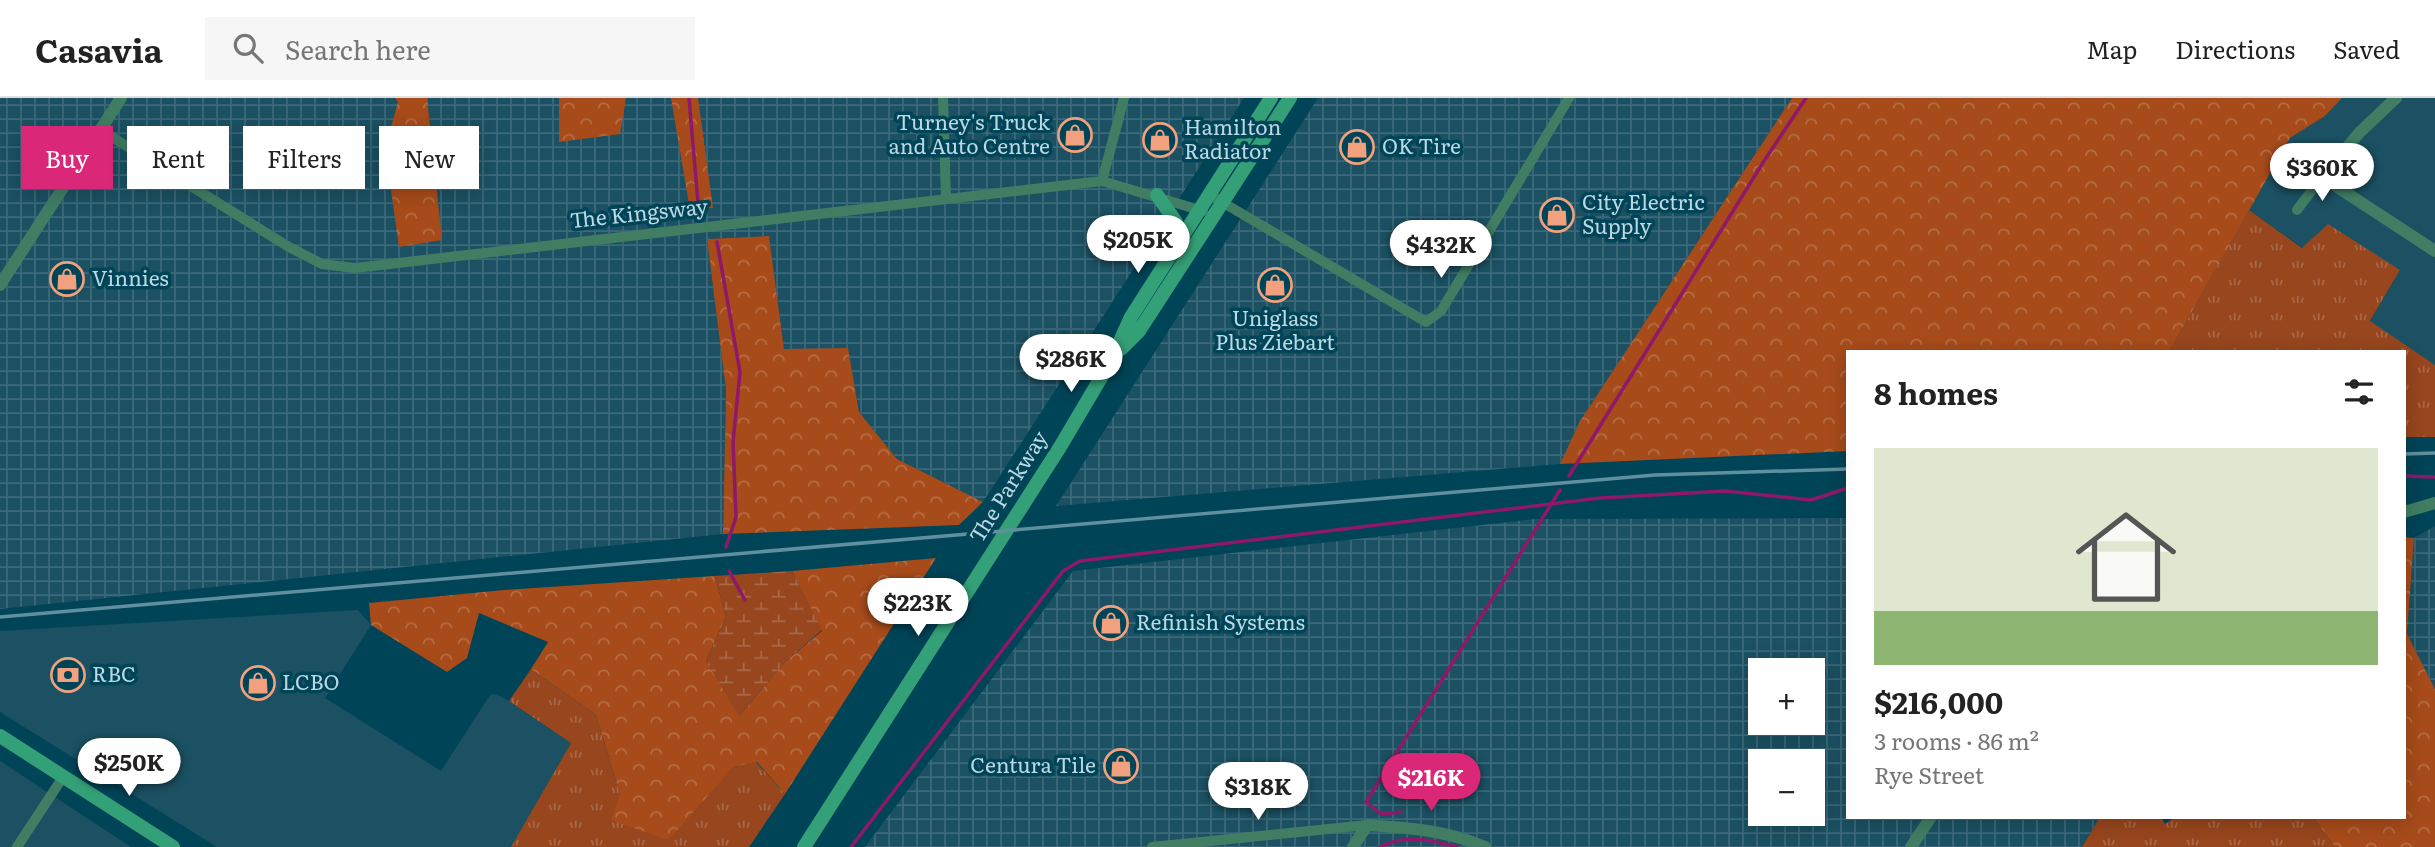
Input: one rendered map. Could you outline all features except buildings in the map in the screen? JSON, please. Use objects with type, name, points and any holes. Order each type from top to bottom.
[{"type":"main road","name":"The Parkway","points":[[804,847],[1007,530],[1112,359],[1132,317],[1271,98]]},
{"type":"main road","name":"The Parkway","points":[[1112,359],[1139,331],[1290,98]]},
{"type":"main road","points":[[1157,195],[1176,222],[1177,247]]},
{"type":"main road","points":[[0,736],[173,847]]},
{"type":"street","points":[[100,126],[121,98]]},
{"type":"street","points":[[943,98],[946,198]]},
{"type":"street","points":[[1102,181],[1124,98]]},
{"type":"street","points":[[1210,195],[1426,322],[1441,311],[1569,98]]},
{"type":"street","points":[[2297,211],[2360,132],[2396,98]]},
{"type":"street","name":"The Kingsway","points":[[113,137],[289,247],[323,264],[355,268],[1102,181],[1157,195],[1215,216]]},
{"type":"street","points":[[2322,177],[2435,251]]},
{"type":"street","points":[[0,285],[61,189]]},
{"type":"street","points":[[2406,511],[2435,503]]},
{"type":"street","points":[[17,847],[63,777]]},
{"type":"street","points":[[1911,847],[1930,819]]},
{"type":"street","points":[[1353,847],[1367,825]]},
{"type":"street","points":[[1152,847],[1367,825],[1431,830],[1456,835],[1485,847]]},
{"type":"shaded area","points":[[0,98],[1244,98],[983,502],[897,459],[859,412],[848,349],[784,349],[769,236],[707,239],[726,390],[723,534],[0,609]]},
{"type":"shaded area","points":[[1318,98],[1792,98],[1580,421],[1560,464],[1056,506]]},
{"type":"shaded area","points":[[2342,98],[2435,98],[2435,365],[2370,322],[2400,270],[2303,248],[2249,210],[2290,138],[2325,116]]},
{"type":"shaded area","points":[[1846,518],[1846,819],[2099,819],[2082,847],[865,847],[1073,571],[1534,519]]},
{"type":"shaded area","points":[[2435,526],[2435,689],[2407,634],[2414,538]]},
{"type":"shaded area","points":[[358,610],[371,625],[325,698],[441,771],[490,695],[496,694],[509,701],[571,743],[511,847],[217,847],[0,712],[0,631]]},
{"type":"shaded area","points":[[0,761],[131,847],[0,847]]},
{"type":"green space","points":[[395,98],[427,98],[430,126],[391,126],[398,102]]},
{"type":"green space","points":[[559,98],[626,98],[620,134],[559,142]]},
{"type":"green space","points":[[671,98],[698,98],[713,208],[690,210]]},
{"type":"green space","points":[[1792,98],[2342,98],[2325,116],[2290,138],[2170,350],[1846,350],[1846,451],[1560,464],[1580,421]]},
{"type":"green space","points":[[391,189],[437,189],[442,240],[399,247]]},
{"type":"green space","points":[[2249,210],[2302,248],[2328,224],[2400,270],[2370,321],[2435,365],[2435,437],[2406,437],[2406,350],[2170,350]]},
{"type":"green space","points":[[769,236],[784,349],[848,348],[859,412],[897,459],[983,502],[959,525],[723,534],[726,390],[707,239]]},
{"type":"green space","points":[[2406,537],[2414,538],[2407,634],[2435,689],[2435,847],[2335,847],[2314,819],[2406,819]]},
{"type":"green space","points":[[936,558],[785,794],[757,762],[734,767],[668,840],[611,820],[620,794],[596,715],[531,669],[548,642],[479,613],[467,658],[447,672],[371,625],[369,603],[504,590],[715,576],[726,617],[706,661],[740,715],[785,662],[822,631],[792,571]]},
{"type":"green space","points":[[792,571],[822,630],[785,662],[739,716],[706,661],[726,617],[715,576]]},
{"type":"green space","points":[[531,669],[596,715],[620,794],[667,840],[734,767],[756,762],[785,794],[749,847],[511,847],[571,743],[509,701]]},
{"type":"green space","points":[[2099,819],[2162,819],[2165,824],[2172,819],[2314,819],[2335,847],[2082,847]]},
{"type":"waterway","points":[[689,98],[699,214]]},
{"type":"waterway","points":[[1569,476],[1764,161],[1806,98]]},
{"type":"waterway","points":[[717,242],[740,372],[733,442],[736,517],[726,547]]},
{"type":"waterway","points":[[2406,476],[2435,477]]},
{"type":"waterway","points":[[851,847],[1063,571],[1080,561],[1600,498],[1725,491],[1811,500],[1846,489]]},
{"type":"waterway","points":[[1401,812],[1381,814],[1366,802],[1560,490]]},
{"type":"waterway","points":[[729,571],[745,600]]},
{"type":"waterway","points":[[1380,847],[1408,839],[1428,840],[1457,847]]},
{"type":"railway","points":[[2406,454],[2435,453]]},
{"type":"railway","points":[[0,617],[1655,475],[1846,469]]},
{"type":"place","name":"Turney's Truck and Auto Centre","points":[[1075,135]]},
{"type":"place","name":"Hamilton Radiator","points":[[1160,140]]},
{"type":"place","name":"OK Tire","points":[[1357,147]]},
{"type":"place","name":"City Electric Supply","points":[[1557,215]]},
{"type":"place","name":"Vinnies","points":[[67,279]]},
{"type":"place","name":"Uniglass Plus Ziebart","points":[[1275,285]]},
{"type":"place","name":"Refinish Systems","points":[[1111,623]]},
{"type":"place","name":"RBC","points":[[68,675]]},
{"type":"place","name":"LCBO","points":[[258,683]]},
{"type":"place","name":"Centura Tile","points":[[1121,766]]}]
